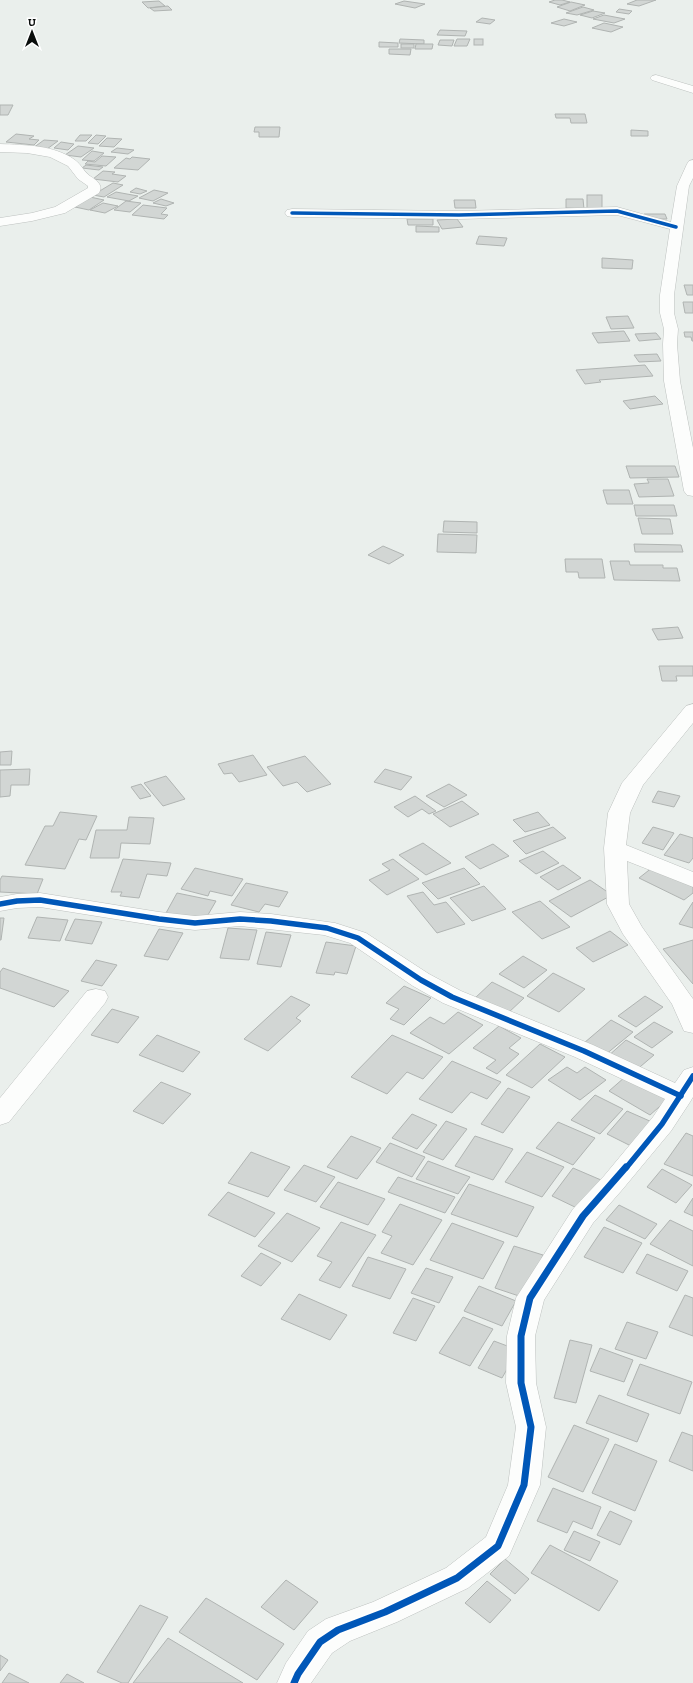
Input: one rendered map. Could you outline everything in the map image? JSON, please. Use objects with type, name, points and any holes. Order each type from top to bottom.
[{"type":"street","points":[[656,78],[693,90]]},
{"type":"street","points":[[0,148],[38,150],[55,154],[75,165],[83,177],[94,186],[94,190],[60,210],[32,217],[0,222]]},
{"type":"street","points":[[693,164],[683,186],[667,295],[671,329],[670,344],[672,381],[693,491]]},
{"type":"street","points":[[292,213],[459,215],[617,211],[676,227]]},
{"type":"street","points":[[693,710],[633,783],[618,813],[615,848],[618,904],[631,929],[683,1002],[693,1024]]},
{"type":"street","points":[[615,848],[693,880]]},
{"type":"street","points":[[0,904],[17,901],[40,900],[188,922],[215,922],[240,919],[327,928],[358,938],[421,980],[452,997],[584,1051],[688,1087],[662,1124],[613,1183],[583,1216],[530,1298],[521,1336],[521,1383],[531,1427],[524,1485],[498,1546],[457,1578],[384,1612],[338,1630],[320,1642],[298,1674],[294,1683]]},
{"type":"street","points":[[0,1116],[96,997]]},
{"type":"building","points":[[555,0],[570,2],[560,5],[549,2]]},
{"type":"building","points":[[637,0],[656,0],[639,6],[627,4]]},
{"type":"building","points":[[159,1],[165,6],[148,8],[142,2]]},
{"type":"building","points":[[404,1],[425,4],[415,8],[395,4]]},
{"type":"building","points":[[571,2],[585,5],[570,11],[557,7]]},
{"type":"building","points":[[168,6],[172,10],[154,11],[150,8]]},
{"type":"building","points":[[583,7],[594,10],[577,15],[566,13]]},
{"type":"building","points":[[619,9],[632,11],[629,14],[616,12]]},
{"type":"building","points":[[593,11],[605,13],[592,18],[580,15]]},
{"type":"building","points":[[604,15],[625,19],[614,23],[593,19]]},
{"type":"building","points":[[482,18],[495,20],[490,24],[476,22]]},
{"type":"building","points":[[564,19],[577,22],[564,26],[551,23]]},
{"type":"building","points":[[604,23],[623,27],[611,32],[592,28]]},
{"type":"building","points":[[440,30],[467,31],[465,36],[437,35]]},
{"type":"building","points":[[400,39],[424,40],[424,44],[399,43]]},
{"type":"building","points":[[457,39],[470,39],[467,46],[454,46]]},
{"type":"building","points":[[474,39],[483,39],[483,45],[474,45]]},
{"type":"building","points":[[440,40],[454,40],[452,46],[438,45]]},
{"type":"building","points":[[379,42],[398,43],[398,47],[379,47]]},
{"type":"building","points":[[401,44],[414,44],[414,48],[401,48]]},
{"type":"building","points":[[416,44],[433,44],[432,49],[415,49]]},
{"type":"building","points":[[389,49],[411,49],[410,55],[389,54]]},
{"type":"building","points":[[0,105],[13,105],[8,115],[0,115]]},
{"type":"building","points":[[555,114],[585,114],[587,123],[571,123],[570,118],[556,118]]},
{"type":"building","points":[[255,127],[280,127],[279,137],[259,137],[259,132],[254,132]]},
{"type":"building","points":[[631,130],[648,131],[648,136],[631,136]]},
{"type":"building","points":[[16,134],[34,136],[29,139],[39,140],[34,145],[6,142]]},
{"type":"building","points":[[80,135],[92,135],[86,141],[75,141]]},
{"type":"building","points":[[96,135],[106,136],[98,144],[88,143]]},
{"type":"building","points":[[107,138],[122,139],[114,147],[99,146]]},
{"type":"building","points":[[44,140],[58,141],[47,149],[33,148]]},
{"type":"building","points":[[61,142],[74,144],[68,150],[54,148]]},
{"type":"building","points":[[78,146],[94,148],[81,157],[65,155]]},
{"type":"building","points":[[117,148],[134,150],[128,154],[111,152]]},
{"type":"building","points":[[92,151],[104,153],[94,161],[82,160]]},
{"type":"building","points":[[102,156],[116,157],[106,166],[85,164],[88,161],[95,162]]},
{"type":"building","points":[[132,157],[150,159],[138,170],[114,168],[126,158],[130,159]]},
{"type":"building","points":[[86,165],[103,167],[99,170],[82,168]]},
{"type":"building","points":[[103,171],[115,172],[112,174],[126,176],[118,182],[93,179]]},
{"type":"building","points":[[113,183],[123,185],[104,197],[93,195]]},
{"type":"building","points":[[136,188],[147,191],[140,194],[130,192]]},
{"type":"building","points":[[154,190],[168,193],[153,201],[139,198]]},
{"type":"building","points":[[116,192],[138,196],[129,201],[107,197]]},
{"type":"building","points":[[587,195],[602,195],[602,210],[587,210]]},
{"type":"building","points":[[90,197],[104,200],[89,210],[75,207]]},
{"type":"building","points":[[161,199],[174,203],[166,206],[153,203]]},
{"type":"building","points":[[566,199],[583,199],[584,209],[566,208]]},
{"type":"building","points":[[454,200],[475,200],[476,208],[455,208]]},
{"type":"building","points":[[126,201],[141,203],[130,212],[114,210]]},
{"type":"building","points":[[103,203],[118,206],[105,213],[90,210]]},
{"type":"building","points":[[143,205],[167,208],[161,214],[168,215],[164,219],[132,215]]},
{"type":"building","points":[[644,214],[665,214],[667,219],[645,219]]},
{"type":"building","points":[[407,219],[433,219],[433,225],[408,225]]},
{"type":"building","points":[[457,219],[463,227],[442,229],[437,220]]},
{"type":"building","points":[[416,226],[439,227],[439,232],[416,232]]},
{"type":"building","points":[[479,236],[507,238],[504,246],[476,244]]},
{"type":"building","points":[[602,258],[633,260],[632,269],[602,268]]},
{"type":"building","points":[[684,285],[693,285],[693,295],[687,295]]},
{"type":"building","points":[[683,302],[693,302],[693,313],[685,313]]},
{"type":"building","points":[[628,316],[634,328],[611,329],[606,317]]},
{"type":"building","points":[[624,331],[630,341],[598,343],[592,333]]},
{"type":"building","points":[[684,332],[693,332],[693,341],[691,337],[685,337]]},
{"type":"building","points":[[656,333],[661,339],[639,341],[635,334]]},
{"type":"building","points":[[657,354],[661,361],[639,362],[634,355]]},
{"type":"building","points":[[645,365],[653,376],[599,380],[601,382],[585,384],[576,370]]},
{"type":"building","points":[[655,396],[663,404],[630,409],[623,401]]},
{"type":"building","points":[[626,466],[675,466],[679,477],[630,478]]},
{"type":"building","points":[[647,479],[668,479],[674,496],[639,497],[634,484],[649,483]]},
{"type":"building","points":[[603,490],[629,490],[633,504],[607,504]]},
{"type":"building","points":[[634,505],[674,505],[677,516],[636,516]]},
{"type":"building","points":[[638,518],[670,519],[673,534],[642,534]]},
{"type":"building","points":[[444,521],[477,522],[477,533],[443,532]]},
{"type":"building","points":[[438,534],[477,535],[476,553],[437,552]]},
{"type":"building","points":[[634,544],[681,545],[683,552],[635,552]]},
{"type":"building","points":[[383,546],[404,555],[389,564],[368,555]]},
{"type":"building","points":[[565,559],[602,559],[605,578],[579,578],[578,572],[566,572]]},
{"type":"building","points":[[610,561],[629,561],[630,565],[663,565],[663,568],[677,568],[680,581],[614,580]]},
{"type":"building","points":[[678,627],[683,638],[658,640],[652,629]]},
{"type":"building","points":[[659,666],[693,666],[693,676],[676,676],[677,681],[662,681]]},
{"type":"building","points":[[12,751],[11,765],[0,765],[0,752]]},
{"type":"building","points":[[253,755],[267,775],[239,782],[232,773],[224,774],[218,764]]},
{"type":"building","points":[[305,756],[331,784],[307,792],[297,782],[283,786],[267,767]]},
{"type":"building","points":[[30,769],[29,785],[11,785],[10,796],[0,797],[0,770]]},
{"type":"building","points":[[385,769],[412,777],[401,790],[374,782]]},
{"type":"building","points":[[166,776],[185,799],[163,806],[144,783]]},
{"type":"building","points":[[141,784],[151,796],[140,799],[131,787]]},
{"type":"building","points":[[449,784],[467,795],[444,807],[426,796]]},
{"type":"building","points":[[658,791],[680,796],[674,807],[652,802]]},
{"type":"building","points":[[415,796],[436,811],[429,814],[422,809],[408,817],[394,807]]},
{"type":"building","points":[[462,801],[479,814],[450,827],[433,814]]},
{"type":"building","points":[[60,812],[97,816],[86,840],[79,839],[65,869],[25,865],[45,826],[53,826]]},
{"type":"building","points":[[538,812],[550,825],[525,832],[513,820]]},
{"type":"building","points":[[129,817],[154,818],[150,844],[121,843],[119,858],[90,858],[96,830],[127,830]]},
{"type":"building","points":[[553,827],[566,838],[526,854],[513,841]]},
{"type":"building","points":[[653,827],[674,833],[663,850],[642,843]]},
{"type":"building","points":[[680,834],[693,838],[693,858],[689,863],[664,855]]},
{"type":"building","points":[[423,843],[451,863],[426,875],[399,855]]},
{"type":"building","points":[[493,844],[509,856],[480,869],[465,857]]},
{"type":"building","points":[[543,851],[559,863],[536,874],[519,861]]},
{"type":"building","points":[[123,859],[171,863],[167,876],[147,874],[139,898],[120,896],[122,892],[111,892]]},
{"type":"building","points":[[393,859],[419,879],[387,895],[369,880],[390,870],[382,864]]},
{"type":"building","points":[[563,865],[581,878],[558,890],[540,877]]},
{"type":"building","points":[[653,867],[693,887],[693,893],[684,900],[639,878]]},
{"type":"building","points":[[195,868],[243,879],[232,896],[210,891],[208,896],[181,889]]},
{"type":"building","points":[[464,868],[480,884],[438,899],[422,883]]},
{"type":"building","points":[[2,876],[43,879],[37,894],[0,892],[0,880]]},
{"type":"building","points":[[590,880],[612,895],[571,917],[549,901]]},
{"type":"building","points":[[246,883],[288,892],[279,907],[265,904],[259,912],[231,905]]},
{"type":"building","points":[[484,886],[506,909],[472,921],[450,898]]},
{"type":"building","points":[[423,892],[434,905],[446,902],[465,924],[437,933],[407,896]]},
{"type":"building","points":[[177,893],[216,901],[205,920],[166,913]]},
{"type":"building","points":[[540,901],[570,927],[542,939],[512,912]]},
{"type":"building","points":[[693,902],[693,928],[679,924]]},
{"type":"building","points":[[37,917],[68,920],[60,941],[28,938]]},
{"type":"building","points":[[0,918],[4,918],[1,940],[0,940]]},
{"type":"building","points":[[75,919],[102,922],[92,944],[65,940]]},
{"type":"building","points":[[228,928],[257,930],[249,960],[220,958]]},
{"type":"building","points":[[159,929],[183,933],[168,960],[144,956]]},
{"type":"building","points":[[610,931],[628,945],[593,962],[576,948]]},
{"type":"building","points":[[266,932],[291,935],[281,967],[257,964]]},
{"type":"building","points":[[693,940],[693,984],[663,949]]},
{"type":"building","points":[[326,942],[356,946],[347,974],[335,972],[334,975],[316,973]]},
{"type":"building","points":[[523,956],[547,970],[524,988],[499,974]]},
{"type":"building","points":[[96,960],[117,965],[102,986],[81,981]]},
{"type":"building","points":[[3,968],[69,991],[54,1007],[0,988],[0,972]]},
{"type":"building","points":[[553,973],[585,989],[559,1012],[527,996]]},
{"type":"building","points":[[492,982],[524,998],[507,1014],[474,999]]},
{"type":"building","points":[[404,986],[431,998],[404,1025],[390,1019],[399,1009],[386,1003]]},
{"type":"building","points":[[291,996],[310,1005],[296,1018],[301,1021],[268,1051],[244,1039]]},
{"type":"building","points":[[645,996],[663,1007],[636,1027],[618,1016]]},
{"type":"building","points":[[112,1009],[139,1017],[118,1043],[91,1035]]},
{"type":"building","points":[[458,1012],[483,1025],[449,1054],[410,1033],[430,1017],[444,1024]]},
{"type":"building","points":[[611,1020],[633,1032],[605,1055],[584,1043]]},
{"type":"building","points":[[654,1022],[673,1032],[652,1048],[634,1037]]},
{"type":"building","points":[[499,1026],[521,1038],[509,1048],[519,1054],[497,1074],[486,1068],[496,1060],[473,1048]]},
{"type":"building","points":[[157,1035],[200,1052],[183,1072],[139,1055]]},
{"type":"building","points":[[392,1035],[443,1057],[423,1079],[407,1072],[387,1094],[351,1077]]},
{"type":"building","points":[[626,1040],[654,1055],[634,1072],[607,1057]]},
{"type":"building","points":[[540,1044],[565,1057],[532,1088],[506,1075]]},
{"type":"building","points":[[452,1061],[501,1082],[487,1099],[471,1092],[452,1113],[419,1099]]},
{"type":"building","points":[[567,1067],[577,1073],[585,1067],[606,1080],[580,1100],[548,1080]]},
{"type":"building","points":[[625,1077],[667,1100],[650,1115],[609,1091]]},
{"type":"building","points":[[161,1082],[191,1094],[163,1124],[133,1111]]},
{"type":"building","points":[[508,1088],[530,1097],[503,1133],[481,1124]]},
{"type":"building","points":[[595,1095],[623,1109],[600,1134],[571,1120]]},
{"type":"building","points":[[627,1111],[652,1122],[631,1146],[607,1134]]},
{"type":"building","points":[[412,1114],[437,1125],[417,1149],[392,1138]]},
{"type":"building","points":[[446,1121],[467,1129],[443,1160],[423,1152]]},
{"type":"building","points":[[558,1122],[595,1138],[573,1165],[536,1148]]},
{"type":"building","points":[[686,1133],[693,1136],[693,1176],[664,1164]]},
{"type":"building","points":[[351,1136],[381,1148],[357,1179],[327,1167]]},
{"type":"building","points":[[475,1136],[513,1149],[493,1180],[455,1166]]},
{"type":"building","points":[[390,1143],[425,1157],[412,1177],[376,1162]]},
{"type":"building","points":[[251,1152],[290,1167],[268,1197],[228,1183]]},
{"type":"building","points":[[527,1152],[564,1167],[542,1197],[505,1182]]},
{"type":"building","points":[[428,1161],[470,1177],[458,1194],[416,1179]]},
{"type":"building","points":[[304,1165],[335,1177],[316,1202],[284,1190]]},
{"type":"building","points":[[573,1168],[601,1180],[579,1209],[552,1196]]},
{"type":"building","points":[[662,1169],[692,1185],[676,1203],[647,1187]]},
{"type":"building","points":[[398,1177],[455,1197],[445,1213],[388,1192]]},
{"type":"building","points":[[338,1182],[385,1199],[368,1225],[320,1207]]},
{"type":"building","points":[[469,1184],[534,1207],[517,1237],[451,1214]]},
{"type":"building","points":[[228,1192],[275,1213],[255,1237],[208,1215]]},
{"type":"building","points":[[693,1198],[693,1216],[684,1212]]},
{"type":"building","points":[[400,1204],[442,1220],[413,1265],[381,1253],[392,1236],[382,1232]]},
{"type":"building","points":[[619,1205],[657,1224],[645,1239],[606,1220]]},
{"type":"building","points":[[287,1213],[320,1228],[292,1262],[258,1246]]},
{"type":"building","points":[[670,1220],[693,1231],[693,1266],[650,1244]]},
{"type":"building","points":[[341,1222],[376,1235],[340,1288],[319,1280],[332,1262],[317,1256]]},
{"type":"building","points":[[452,1223],[504,1242],[483,1279],[430,1260]]},
{"type":"building","points":[[604,1227],[642,1243],[623,1273],[584,1257]]},
{"type":"building","points":[[514,1246],[543,1255],[525,1298],[495,1288]]},
{"type":"building","points":[[261,1253],[281,1263],[261,1286],[241,1276]]},
{"type":"building","points":[[647,1254],[688,1271],[677,1291],[636,1273]]},
{"type":"building","points":[[368,1257],[406,1269],[390,1299],[352,1286]]},
{"type":"building","points":[[426,1268],[453,1277],[439,1303],[411,1293]]},
{"type":"building","points":[[479,1286],[516,1301],[502,1326],[464,1311]]},
{"type":"building","points":[[299,1294],[347,1315],[330,1340],[281,1319]]},
{"type":"building","points":[[685,1295],[693,1298],[693,1336],[669,1327]]},
{"type":"building","points":[[413,1298],[435,1306],[416,1341],[393,1333]]},
{"type":"building","points":[[463,1317],[493,1329],[470,1366],[439,1353]]},
{"type":"building","points":[[627,1322],[658,1332],[646,1359],[615,1349]]},
{"type":"building","points":[[570,1340],[592,1345],[576,1403],[554,1398]]},
{"type":"building","points":[[494,1341],[518,1350],[502,1378],[478,1368]]},
{"type":"building","points":[[600,1348],[633,1360],[624,1382],[590,1371]]},
{"type":"building","points":[[640,1364],[692,1382],[680,1414],[627,1395]]},
{"type":"building","points":[[599,1395],[649,1414],[637,1442],[586,1423]]},
{"type":"building","points":[[574,1425],[609,1439],[583,1492],[548,1477]]},
{"type":"building","points":[[682,1432],[693,1436],[693,1471],[669,1461]]},
{"type":"building","points":[[615,1444],[657,1461],[635,1511],[592,1493]]},
{"type":"building","points":[[553,1488],[601,1507],[592,1529],[573,1521],[567,1533],[537,1521]]},
{"type":"building","points":[[610,1511],[632,1521],[620,1545],[597,1535]]},
{"type":"building","points":[[574,1531],[600,1542],[590,1561],[564,1550]]},
{"type":"building","points":[[550,1545],[618,1581],[599,1611],[531,1573]]},
{"type":"building","points":[[505,1559],[529,1579],[515,1594],[490,1574]]},
{"type":"building","points":[[286,1580],[318,1602],[294,1630],[261,1607]]},
{"type":"building","points":[[487,1581],[511,1600],[490,1623],[465,1603]]},
{"type":"building","points":[[206,1598],[284,1644],[257,1680],[179,1632]]},
{"type":"building","points":[[140,1605],[168,1617],[128,1683],[122,1683],[97,1672]]},
{"type":"building","points":[[168,1638],[243,1683],[133,1683]]},
{"type":"building","points":[[0,1655],[8,1660],[0,1671]]},
{"type":"building","points":[[9,1673],[29,1683],[2,1683]]},
{"type":"building","points":[[67,1674],[84,1683],[60,1683]]},
{"type":"cycle path","points":[[292,213],[459,215],[617,211],[676,227]]},
{"type":"cycle path","points":[[0,904],[17,901],[40,900],[159,919],[195,923],[240,919],[271,921],[327,928],[358,938],[421,980],[452,997],[584,1051],[681,1096]]},
{"type":"cycle path","points":[[294,1683],[298,1674],[320,1642],[338,1630],[385,1612],[457,1578],[498,1546],[524,1485],[531,1427],[521,1383],[521,1336],[530,1298],[583,1216],[613,1183],[662,1124],[693,1076]]}]
